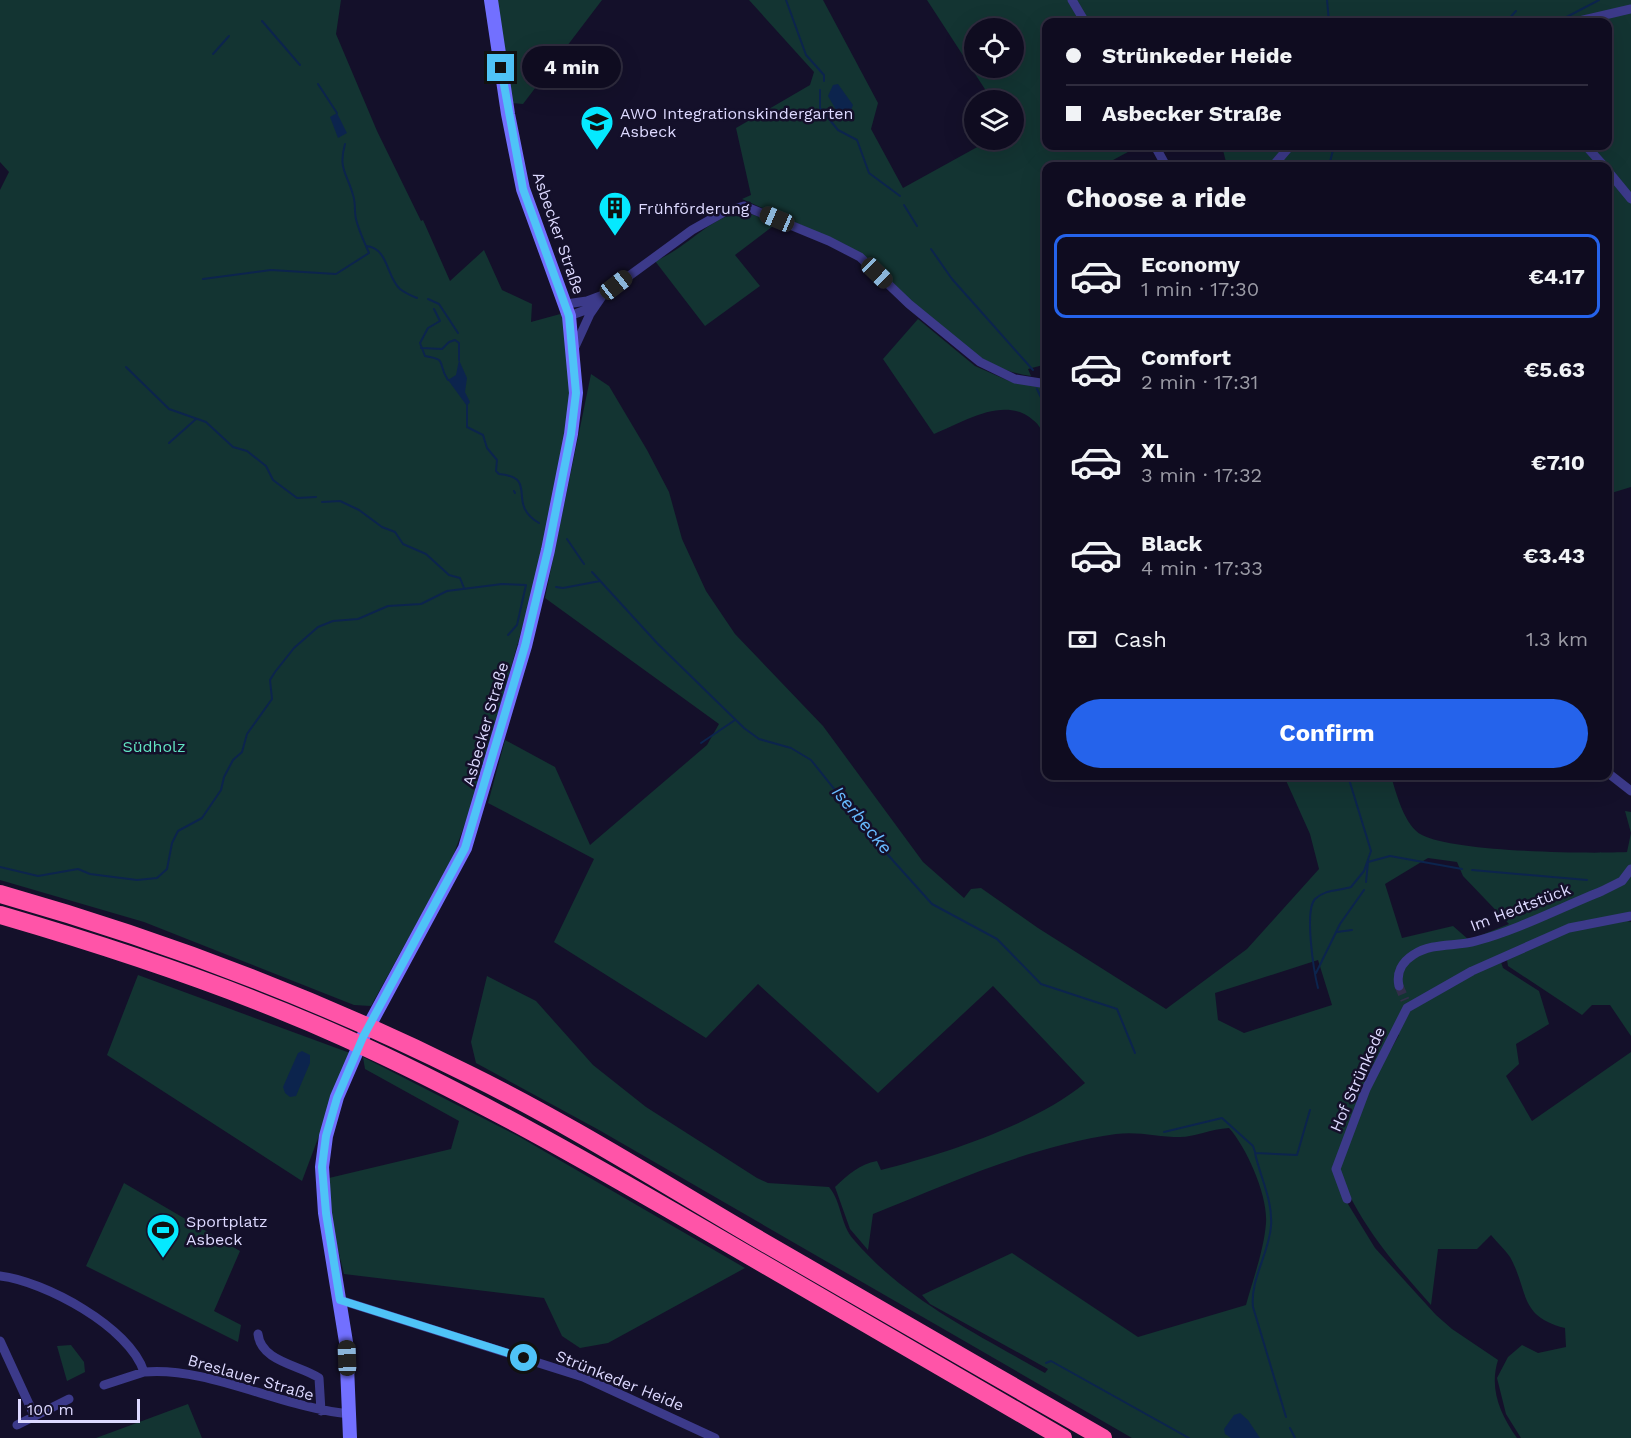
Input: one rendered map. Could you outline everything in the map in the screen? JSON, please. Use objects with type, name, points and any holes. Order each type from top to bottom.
[{"type":"highway","points":[[0,894],[177,949],[297,995],[378,1030],[530,1106],[1103,1438]]},
{"type":"highway","points":[[0,915],[148,961],[250,998],[347,1039],[518,1123],[1063,1438]]},
{"type":"main road","name":"Asbecker Straße","points":[[350,1438],[346,1342],[324,1201],[322,1167],[326,1136],[337,1098],[363,1037],[453,875],[473,824],[525,646],[548,550],[571,434],[576,393],[574,350],[568,310],[523,189],[491,0]]},
{"type":"street","points":[[1072,0],[1083,18]]},
{"type":"street","points":[[1592,18],[1631,9]]},
{"type":"street","points":[[1276,162],[1287,150]]},
{"type":"street","points":[[1590,150],[1600,162]]},
{"type":"street","points":[[1612,176],[1631,199]]},
{"type":"street","points":[[568,310],[603,295],[692,230],[724,212],[744,206],[829,241],[860,257],[916,310],[980,362],[1015,379],[1042,383]]},
{"type":"street","points":[[574,350],[594,307],[603,295]]},
{"type":"street","points":[[568,310],[594,307]]},
{"type":"street","points":[[1612,776],[1631,791]]},
{"type":"street","name":"Im Hedtstück","points":[[1399,986],[1398,973],[1404,963],[1422,950],[1444,944],[1477,941],[1602,891],[1622,881],[1631,869]]},
{"type":"street","name":"Hof Strünkede","points":[[1347,1199],[1335,1169],[1366,1089],[1406,1004],[1439,990],[1517,950],[1569,928],[1631,916]]},
{"type":"street","points":[[0,1276],[37,1286],[106,1325],[133,1352],[144,1372]]},
{"type":"street","name":"Strünkeder Heide","points":[[340,1300],[583,1377],[715,1438]]},
{"type":"street","points":[[258,1334],[265,1352],[319,1378],[321,1411]]},
{"type":"street","points":[[0,1341],[34,1415]]},
{"type":"street","name":"Breslauer Straße","points":[[104,1384],[144,1372],[177,1371],[321,1411],[350,1414]]},
{"type":"street","points":[[17,1425],[69,1399]]},
{"type":"green space","name":"Südholz","points":[[0,0],[341,0],[336,34],[377,131],[421,221],[423,220],[450,281],[484,250],[502,290],[532,304],[531,322],[564,313],[571,400],[565,445],[532,593],[474,799],[452,859],[371,1006],[354,1005],[144,922],[0,880],[0,190],[9,172],[0,162]]},
{"type":"green space","points":[[484,0],[602,0],[523,104],[511,103],[502,113]]},
{"type":"green space","points":[[749,0],[823,0],[878,103],[871,129],[903,188],[972,150],[1024,150],[1024,90],[986,90],[978,78],[1024,78],[1024,18],[964,18],[964,57],[927,0],[1068,0],[1079,18],[1042,18],[1042,150],[1132,150],[1109,162],[1042,162],[1042,365],[1028,369],[1031,376],[1005,370],[966,348],[846,245],[742,199],[751,195],[736,128],[810,85],[814,72]]},
{"type":"green space","points":[[1074,0],[1631,0],[1631,487],[1612,493],[1612,162],[1279,162],[1289,150],[1612,150],[1612,18],[1085,18]]},
{"type":"green space","points":[[1223,150],[1285,150],[1275,162],[1226,162]]},
{"type":"green space","points":[[742,211],[777,223],[735,255],[760,286],[705,326],[655,261],[678,249],[717,221]]},
{"type":"green space","points":[[918,319],[975,366],[1009,381],[1042,387],[1042,431],[1035,422],[1022,413],[997,410],[984,413],[934,434],[883,359]]},
{"type":"green space","points":[[591,374],[609,386],[647,450],[669,492],[682,539],[706,591],[735,634],[823,726],[923,862],[964,898],[971,889],[981,888],[1038,928],[1166,1009],[1247,949],[1319,869],[1310,834],[1286,780],[1392,780],[1402,809],[1416,831],[1438,841],[1462,845],[1522,851],[1627,852],[1631,833],[1631,911],[1623,916],[1581,921],[1501,962],[1503,968],[1539,991],[1549,1024],[1516,1044],[1519,1064],[1506,1076],[1532,1121],[1631,1052],[1631,1438],[1521,1438],[1506,1414],[1497,1378],[1508,1357],[1522,1345],[1538,1353],[1566,1347],[1565,1328],[1539,1317],[1532,1309],[1510,1257],[1491,1235],[1477,1249],[1438,1249],[1431,1305],[1366,1225],[1338,1169],[1369,1088],[1399,1035],[1394,1031],[1333,1168],[1343,1196],[1375,1248],[1436,1315],[1452,1329],[1498,1360],[1495,1381],[1498,1401],[1517,1438],[1132,1438],[599,1130],[476,1063],[471,1042],[487,976],[536,1001],[593,1065],[646,1107],[757,1178],[768,1183],[829,1187],[849,1234],[896,1281],[944,1315],[1045,1373],[1048,1369],[930,1304],[922,1295],[1012,1253],[1138,1337],[1246,1305],[1261,1254],[1266,1212],[1255,1173],[1243,1147],[1229,1128],[1180,1137],[1116,1134],[1053,1147],[992,1166],[873,1214],[868,1250],[850,1229],[835,1187],[859,1167],[877,1161],[881,1170],[960,1147],[1015,1125],[1064,1098],[1085,1083],[993,986],[878,1093],[758,984],[706,1038],[554,942],[594,859],[488,803],[505,740],[555,767],[590,845],[707,745],[719,724],[545,598]],"holes":[[[1428,858],[1457,862],[1463,876],[1509,924],[1469,940],[1453,926],[1402,938],[1385,884]],[[1318,960],[1332,1005],[1244,1033],[1218,1020],[1215,993]]]},
{"type":"green space","points":[[1625,811],[1631,812],[1631,833]]},
{"type":"green space","points":[[1624,920],[1631,922],[1631,1036],[1610,1005],[1592,1005],[1582,1015],[1508,966],[1507,960],[1569,930]]},
{"type":"green space","points":[[138,975],[350,1053],[302,1181],[107,1055]]},
{"type":"green space","points":[[363,1057],[518,1136],[745,1268],[608,1343],[580,1348],[562,1336],[544,1298],[344,1274],[332,1226],[329,1178],[451,1149],[459,1121],[365,1069]]},
{"type":"green space","name":"Sportplatz Asbeck","points":[[124,1183],[240,1251],[214,1311],[241,1325],[238,1342],[86,1266]]},
{"type":"green space","points":[[71,1345],[84,1362],[85,1372],[67,1381],[57,1346]]},
{"type":"green space","points":[[188,1404],[202,1438],[96,1438]]},
{"type":"water","points":[[838,84],[853,105],[851,110],[839,115],[828,96],[833,85]]},
{"type":"water","points":[[337,113],[347,133],[338,138],[330,117]]},
{"type":"water","points":[[459,360],[467,378],[465,392],[470,402],[467,406],[448,380],[456,375]]},
{"type":"water","points":[[302,1051],[310,1055],[310,1063],[296,1096],[290,1097],[285,1093],[283,1087],[298,1053]]},
{"type":"water","points":[[1240,1413],[1248,1420],[1260,1438],[1231,1438],[1225,1434],[1224,1429],[1234,1415]]},
{"type":"waterway","points":[[786,0],[806,55],[824,75],[824,81]]},
{"type":"waterway","points":[[1327,0],[1329,18]]},
{"type":"waterway","points":[[1565,18],[1599,0]]},
{"type":"waterway","points":[[1510,18],[1516,11]]},
{"type":"waterway","name":"Iserbecke","points":[[262,21],[300,65]]},
{"type":"waterway","points":[[213,54],[229,36]]},
{"type":"waterway","name":"Iserbecke","points":[[318,84],[337,113]]},
{"type":"waterway","points":[[820,90],[820,108],[838,130],[857,140],[869,173],[900,196]]},
{"type":"waterway","name":"Iserbecke","points":[[345,144],[342,159],[344,171],[354,198],[355,216],[366,246],[373,248],[383,257],[395,284],[417,298]]},
{"type":"waterway","points":[[1330,162],[1333,150]]},
{"type":"waterway","points":[[904,205],[917,226]]},
{"type":"waterway","points":[[203,279],[271,270],[336,274],[369,253],[366,246]]},
{"type":"waterway","points":[[931,249],[952,279],[1033,370]]},
{"type":"waterway","name":"Iserbecke","points":[[428,299],[439,304],[458,333]]},
{"type":"waterway","points":[[434,309],[440,321],[428,328],[420,343],[425,356],[440,361],[448,380]]},
{"type":"waterway","points":[[421,348],[442,349],[455,340],[459,343],[459,360]]},
{"type":"waterway","points":[[126,367],[169,409],[206,422],[233,447],[247,451],[266,466],[273,480],[297,498],[316,497]]},
{"type":"waterway","points":[[1037,389],[1042,400]]},
{"type":"waterway","name":"Iserbecke","points":[[467,406],[467,427],[483,435],[487,448],[497,460],[496,471],[518,481],[524,507],[529,515],[539,523]]},
{"type":"waterway","points":[[169,443],[196,419]]},
{"type":"waterway","points":[[322,502],[340,501],[359,510],[382,527],[395,532],[403,544],[426,554],[449,575],[460,578],[464,588]]},
{"type":"waterway","name":"Iserbecke","points":[[567,539],[584,564]]},
{"type":"waterway","name":"Iserbecke","points":[[592,572],[657,643],[744,728],[759,739],[791,748],[811,760],[879,845],[932,904],[997,939],[1041,984],[1117,1009],[1135,1053]]},
{"type":"waterway","points":[[556,587],[563,588],[600,581]]},
{"type":"waterway","points":[[0,867],[38,876],[78,869],[90,874],[137,880],[157,878],[167,869],[172,843],[178,831],[202,818],[221,790],[224,777],[233,760],[242,752],[247,734],[272,699],[270,680],[275,672],[294,648],[318,627],[333,621],[358,619],[388,606],[421,604],[447,591],[502,584],[526,585],[517,625],[508,635]]},
{"type":"waterway","points":[[701,743],[735,720]]},
{"type":"waterway","points":[[1318,988],[1311,942],[1312,906],[1315,899],[1323,893],[1351,887],[1364,871],[1371,851],[1349,780]]},
{"type":"waterway","points":[[1366,882],[1368,862],[1390,856],[1462,869]]},
{"type":"waterway","points":[[1472,870],[1587,880]]},
{"type":"waterway","points":[[1316,973],[1340,924],[1364,890]]},
{"type":"waterway","points":[[1337,932],[1352,930]]},
{"type":"waterway","points":[[1286,1417],[1253,1307],[1254,1286],[1267,1247],[1271,1226],[1268,1198],[1255,1153],[1297,1155],[1310,1110]]},
{"type":"waterway","name":"Iserbecke","points":[[1164,1132],[1222,1118],[1253,1146],[1255,1152]]},
{"type":"waterway","points":[[1046,1363],[1051,1361],[1189,1438]]},
{"type":"waterway","points":[[1290,1428],[1295,1438]]},
{"type":"tunnel","points":[[1399,986],[1405,1000]]},
{"type":"place","name":"AWO Integrationskindergarten Asbeck","points":[[597,151]]},
{"type":"place","name":"Frühförderung","points":[[615,237]]},
{"type":"place","name":"Sportplatz Asbeck","points":[[163,1259]]},
{"type":"route","points":[[501,68],[523,189],[569,316],[574,350],[576,393],[571,434],[548,550],[525,646],[465,848],[453,875],[363,1037],[337,1098],[326,1136],[322,1167],[326,1213],[340,1300],[524,1358]]}]
